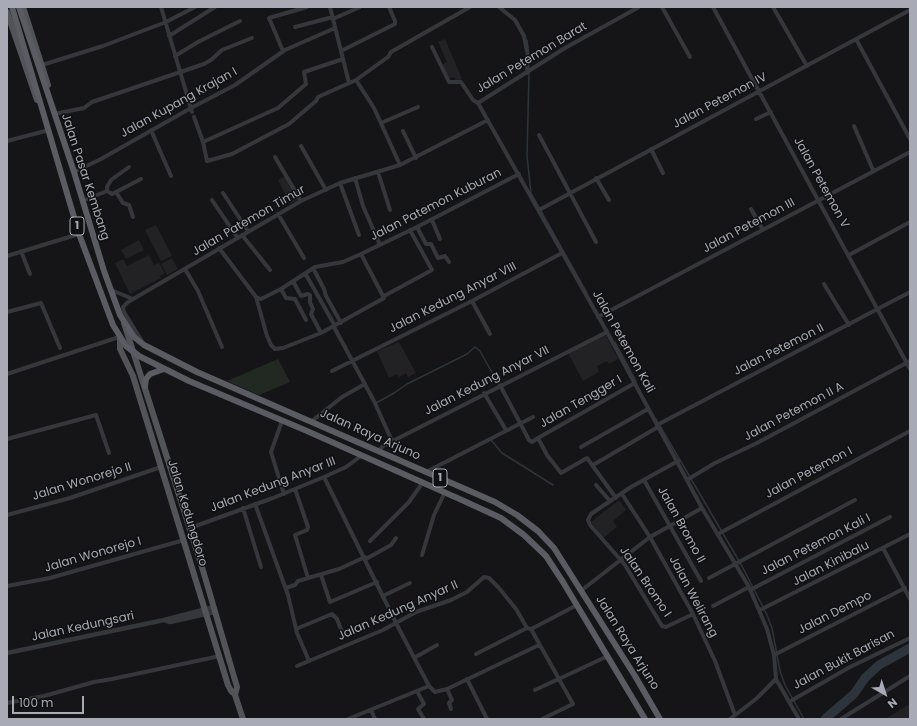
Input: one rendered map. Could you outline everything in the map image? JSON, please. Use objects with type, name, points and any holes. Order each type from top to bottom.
[{"type":"highway","name":"1","points":[[12,7],[51,107]]},
{"type":"highway","name":"1","points":[[19,7],[43,110]]},
{"type":"highway","name":"Jalan Pasar Kembang","points":[[51,107],[74,172],[111,290],[124,321]]},
{"type":"highway","name":"Jalan Pasar Kembang","points":[[43,110],[79,234],[104,302],[120,337]]},
{"type":"highway","name":"Jalan Raya Arjuno","points":[[124,321],[134,337],[144,345],[203,375],[312,421],[495,502],[517,515],[538,531],[554,548],[582,590],[660,719]]},
{"type":"highway","name":"Jalan Raya Arjuno","points":[[120,337],[133,352],[164,369],[445,492],[501,518],[526,536],[546,556],[577,604],[645,719]]},
{"type":"highway","points":[[145,386],[146,379],[150,374],[164,369]]},
{"type":"highway","points":[[298,427],[304,426],[312,421]]},
{"type":"highway","points":[[312,421],[310,426],[312,433]]},
{"type":"highway","points":[[616,670],[625,660]]},
{"type":"highway","points":[[616,670],[629,666]]},
{"type":"main road","name":"Jalan Pasar Kembang","points":[[23,7],[52,100],[51,107]]},
{"type":"main road","name":"Jalan Pasar Kembang","points":[[7,12],[37,102],[43,110]]},
{"type":"main road","name":"Jalan Pasar Kembang","points":[[124,321],[133,352]]},
{"type":"main road","name":"Jalan Kedungdoro","points":[[120,337],[120,349],[133,376],[230,689],[235,694],[243,719]]},
{"type":"main road","name":"Jalan Kedungdoro","points":[[133,352],[190,528],[237,687],[235,694]]},
{"type":"street","points":[[161,7],[192,110]]},
{"type":"street","points":[[42,65],[103,46],[166,22],[196,7]]},
{"type":"street","points":[[169,36],[216,7]]},
{"type":"street","points":[[283,51],[269,18],[307,7]]},
{"type":"street","points":[[330,7],[349,83]]},
{"type":"street","points":[[295,27],[333,18],[360,7]]},
{"type":"street","points":[[341,51],[394,24],[395,21],[389,7]]},
{"type":"street","points":[[194,117],[203,142],[207,161],[236,152],[289,124],[318,97],[356,80],[388,57],[391,52],[470,7]]},
{"type":"street","points":[[499,7],[505,9],[520,28],[527,44],[527,72]]},
{"type":"street","name":"Jalan Petemon Barat","points":[[478,102],[639,7]]},
{"type":"street","points":[[662,7],[690,57]]},
{"type":"street","name":"Jalan Petemon V","points":[[713,7],[760,91],[818,201],[908,362],[910,369]]},
{"type":"street","points":[[773,7],[807,66]]},
{"type":"street","name":"Jalan Petemon IV","points":[[540,209],[910,10]]},
{"type":"street","points":[[175,56],[198,42],[240,21]]},
{"type":"street","name":"Jalan Kupang Krajan I","points":[[74,172],[101,159],[151,130],[192,110],[236,85],[283,51],[335,28]]},
{"type":"street","points":[[54,115],[84,108],[92,102],[204,64],[222,50],[252,38]]},
{"type":"street","points":[[856,39],[910,139]]},
{"type":"street","name":"Jalan Petemon Kali","points":[[432,47],[449,82],[461,82],[473,100],[478,102],[540,209],[562,253],[600,316],[648,409],[689,479],[702,508],[721,532],[739,562],[763,609],[776,654],[776,679]]},
{"type":"street","points":[[203,142],[278,108],[306,84],[304,72],[343,59]]},
{"type":"street","points":[[356,80],[368,98],[381,123],[400,165]]},
{"type":"street","points":[[381,123],[418,107]]},
{"type":"street","points":[[756,119],[771,112]]},
{"type":"street","name":"Jalan Patemon Timur","points":[[133,299],[301,201],[355,178],[400,165],[488,120]]},
{"type":"street","points":[[854,126],[874,170]]},
{"type":"street","points":[[7,140],[49,130]]},
{"type":"street","points":[[151,130],[171,176]]},
{"type":"street","points":[[403,131],[416,158]]},
{"type":"street","points":[[539,135],[596,242]]},
{"type":"street","points":[[301,146],[326,190]]},
{"type":"street","points":[[651,149],[663,174]]},
{"type":"street","name":"Jalan Petemon III","points":[[600,316],[910,152]]},
{"type":"street","points":[[275,157],[301,201]]},
{"type":"street","points":[[107,191],[107,187],[111,180],[129,167]]},
{"type":"street","points":[[378,172],[390,210]]},
{"type":"street","name":"Jalan Patemon Kuburan","points":[[256,297],[264,298],[281,289],[313,268],[343,262],[361,254],[432,220],[519,174]]},
{"type":"street","points":[[355,178],[364,206],[380,245]]},
{"type":"street","points":[[596,178],[609,200]]},
{"type":"street","points":[[107,191],[112,194],[141,179]]},
{"type":"street","points":[[340,184],[359,234]]},
{"type":"street","points":[[82,201],[107,191]]},
{"type":"street","points":[[116,192],[123,203],[129,205],[133,217]]},
{"type":"street","points":[[223,193],[248,231]]},
{"type":"street","points":[[212,200],[237,237]]},
{"type":"street","points":[[751,209],[763,230]]},
{"type":"street","points":[[278,214],[304,258]]},
{"type":"street","points":[[432,220],[440,239]]},
{"type":"street","points":[[849,255],[910,222]]},
{"type":"street","points":[[417,227],[426,244],[431,244],[438,258],[445,256],[449,262]]},
{"type":"street","points":[[219,248],[256,297],[263,324],[272,347],[279,349],[321,333],[341,323],[383,299],[384,296],[432,270],[410,230]]},
{"type":"street","points":[[7,256],[79,234]]},
{"type":"street","points":[[242,235],[270,270]]},
{"type":"street","points":[[21,252],[30,274]]},
{"type":"street","name":"Jalan Kedung Anyar VIII","points":[[332,371],[472,301],[562,253]]},
{"type":"street","name":"Jalan Patemon Kuburan","points":[[361,254],[384,296]]},
{"type":"street","points":[[313,268],[341,323]]},
{"type":"street","points":[[185,269],[198,291],[222,347]]},
{"type":"street","points":[[305,273],[335,326],[375,403],[392,441]]},
{"type":"street","points":[[292,281],[302,297],[308,294],[310,295],[310,302],[313,309],[311,314],[321,333]]},
{"type":"street","points":[[824,284],[849,325]]},
{"type":"street","points":[[281,289],[286,298],[295,300],[306,320]]},
{"type":"street","points":[[111,290],[133,299]]},
{"type":"street","name":"Jalan Petemon II","points":[[593,464],[658,425],[910,292]]},
{"type":"street","points":[[133,299],[125,305],[124,312],[144,345]]},
{"type":"street","points":[[472,301],[490,334]]},
{"type":"street","points":[[7,312],[41,303],[60,348]]},
{"type":"street","name":"Jalan Kedung Anyar VII","points":[[379,451],[383,446],[392,441],[499,385],[607,332]]},
{"type":"street","points":[[7,374],[120,337]]},
{"type":"street","name":"Jalan Petemon II A","points":[[689,479],[715,463],[757,443],[908,362]]},
{"type":"street","name":"Jalan Tengger I","points":[[538,438],[635,383]]},
{"type":"street","points":[[312,421],[342,397],[364,384]]},
{"type":"street","points":[[499,385],[530,442],[538,438],[548,456],[561,473],[587,458],[593,464],[616,498]]},
{"type":"street","points":[[484,393],[506,430]]},
{"type":"street","points":[[581,447],[648,409]]},
{"type":"street","points":[[7,439],[96,415],[109,453]]},
{"type":"street","points":[[426,472],[533,417]]},
{"type":"street","points":[[282,421],[271,452],[284,494]]},
{"type":"street","name":"Jalan Petemon I","points":[[721,532],[910,431]]},
{"type":"street","name":"Jalan Kedung Anyar III","points":[[190,528],[284,494],[346,467],[361,456]]},
{"type":"street","name":"Jalan Bromo I","points":[[678,461],[610,501],[591,514],[588,520],[590,525],[620,559],[662,626],[666,626],[693,614]]},
{"type":"street","name":"Jalan Wonorejo II","points":[[7,515],[70,498],[162,467]]},
{"type":"street","points":[[324,477],[396,623],[429,686],[437,692],[540,645]]},
{"type":"street","name":"Jalan Bromo II","points":[[644,480],[701,580]]},
{"type":"street","points":[[370,541],[409,502],[423,482]]},
{"type":"street","points":[[596,485],[610,501]]},
{"type":"street","points":[[295,489],[308,527],[307,530],[295,535],[308,578]]},
{"type":"street","points":[[422,555],[434,515],[445,492]]},
{"type":"street","name":"Jalan Welirang","points":[[622,494],[650,537],[693,614],[715,661],[735,715]]},
{"type":"street","points":[[709,578],[855,500]]},
{"type":"street","points":[[254,504],[286,588],[296,629],[309,661]]},
{"type":"street","points":[[242,508],[260,567]]},
{"type":"street","points":[[582,590],[650,537],[670,524],[702,508]]},
{"type":"street","name":"Jalan Petemon Kali I","points":[[713,606],[890,518]]},
{"type":"street","name":"Jalan Kinibalu","points":[[763,609],[910,534]]},
{"type":"street","points":[[286,588],[295,585],[298,581],[321,575],[365,558],[391,545],[396,538]]},
{"type":"street","name":"Jalan Wonorejo I","points":[[7,586],[50,578],[184,539]]},
{"type":"street","points":[[883,548],[910,599]]},
{"type":"street","points":[[321,575],[330,602],[377,582]]},
{"type":"street","name":"Jalan Kedung Anyar II","points":[[297,666],[396,623],[416,612],[452,600],[467,592],[484,577],[489,578],[499,588],[529,628]]},
{"type":"street","points":[[383,596],[410,583]]},
{"type":"street","name":"Jalan Dempo","points":[[776,654],[905,588]]},
{"type":"street","points":[[476,654],[577,604]]},
{"type":"street","name":"Jalan Kedungsari","points":[[7,653],[164,620],[170,622],[214,609]]},
{"type":"street","name":"Jalan Kedung Anyar II","points":[[296,629],[332,614],[337,619],[342,632]]},
{"type":"street","points":[[529,628],[573,704],[542,719]]},
{"type":"street","name":"Jalan Bukit Barisan","points":[[792,700],[910,638]]},
{"type":"street","points":[[414,658],[437,645]]},
{"type":"street","points":[[7,703],[44,696],[94,682],[220,656]]},
{"type":"street","points":[[535,690],[608,656]]},
{"type":"street","points":[[841,719],[910,676]]},
{"type":"street","points":[[467,679],[487,719]]},
{"type":"street","points":[[730,719],[768,688],[776,679],[792,700],[799,719]]},
{"type":"street","points":[[348,719],[429,686]]},
{"type":"street","points":[[447,688],[452,700],[449,703],[451,708]]},
{"type":"street","points":[[417,691],[424,704],[418,710],[424,719]]},
{"type":"street","points":[[371,710],[375,719]]},
{"type":"shaded area","points":[[445,39],[462,79],[456,81],[454,77],[448,79],[442,65],[447,62],[438,42]]},
{"type":"shaded area","points":[[286,176],[298,200],[290,204],[278,180]]},
{"type":"shaded area","points":[[156,225],[172,256],[161,261],[145,230]]},
{"type":"shaded area","points":[[139,240],[144,250],[126,259],[121,250]]},
{"type":"shaded area","points":[[149,255],[154,265],[159,263],[165,273],[160,276],[161,278],[130,294],[115,263],[123,259],[127,266]]},
{"type":"shaded area","points":[[172,258],[178,269],[167,275],[161,264]]},
{"type":"shaded area","points":[[605,334],[618,359],[609,364],[607,361],[597,366],[599,372],[583,381],[568,353]]},
{"type":"shaded area","points":[[399,342],[416,373],[408,377],[406,373],[399,377],[397,374],[389,378],[377,351]]},
{"type":"shaded area","points":[[278,359],[290,382],[259,395],[227,381]]},
{"type":"shaded area","points":[[619,500],[626,510],[613,521],[617,527],[603,538],[591,522]]},
{"type":"shaded area","points":[[910,704],[910,719],[885,719]]},
{"type":"waterway","points":[[527,40],[528,48]]},
{"type":"waterway","points":[[529,72],[527,156],[531,193],[587,293]]},
{"type":"waterway","points":[[615,342],[636,381]]},
{"type":"waterway","points":[[376,403],[407,384],[467,354],[475,347],[480,351],[499,385]]},
{"type":"waterway","points":[[656,419],[742,566],[767,615],[772,628],[780,671],[785,685],[804,719]]},
{"type":"waterway","points":[[491,440],[502,453],[553,485]]},
{"type":"waterway","points":[[825,719],[854,694],[865,678],[879,665],[910,648]]}]
